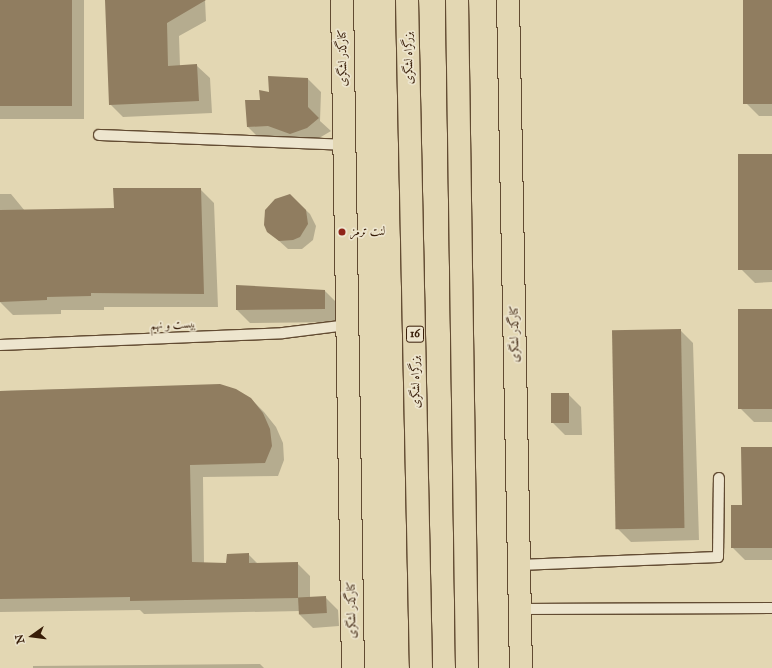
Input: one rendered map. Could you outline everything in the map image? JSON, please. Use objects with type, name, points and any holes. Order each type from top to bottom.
[{"type":"main road","name":"کنارگذر لشگری","points":[[342,0],[353,668]]},
{"type":"main road","name":"بزرگراه لشگری","points":[[408,0],[421,668]]},
{"type":"main road","points":[[457,0],[467,668]]},
{"type":"main road","name":"کنارگذر لشگری","points":[[508,0],[521,668]]},
{"type":"lane","points":[[99,134],[344,146]]},
{"type":"lane","name":"بیست و نهم","points":[[0,345],[283,333],[347,325]]},
{"type":"lane","points":[[519,565],[718,557],[719,478]]},
{"type":"lane","points":[[520,609],[772,608]]},
{"type":"building","points":[[0,0],[72,0],[72,106],[0,106]]},
{"type":"building","points":[[105,0],[206,0],[167,23],[168,66],[197,64],[199,101],[109,105]]},
{"type":"building","points":[[743,0],[772,0],[772,104],[743,104]]},
{"type":"building","points":[[268,76],[308,78],[308,107],[319,118],[307,128],[290,134],[268,126],[247,127],[245,100],[260,100],[259,90],[269,92]]},
{"type":"building","points":[[738,154],[772,154],[772,270],[738,270]]},
{"type":"building","points":[[113,188],[201,188],[204,294],[91,293],[91,296],[47,297],[47,300],[0,302],[0,210],[114,208]]},
{"type":"building","points":[[290,194],[306,210],[308,224],[300,237],[293,240],[279,241],[267,232],[264,225],[265,210],[275,199]]},
{"type":"building","points":[[236,285],[325,290],[325,309],[236,310]]},
{"type":"building","points":[[738,309],[772,309],[772,409],[738,409]]},
{"type":"building","points":[[681,329],[684,528],[615,529],[612,330]]},
{"type":"building","points":[[220,384],[236,389],[251,398],[263,413],[270,429],[272,446],[265,463],[190,465],[192,562],[226,563],[227,554],[249,553],[249,563],[298,562],[298,598],[130,601],[130,597],[0,599],[0,391]]},
{"type":"building","points":[[551,393],[569,393],[569,423],[551,423]]},
{"type":"building","points":[[741,447],[772,447],[772,548],[731,548],[731,505],[742,505]]},
{"type":"building","points":[[326,596],[327,613],[299,614],[298,597]]},
{"type":"place","name":"لنت ترمز","points":[[342,232]]}]
